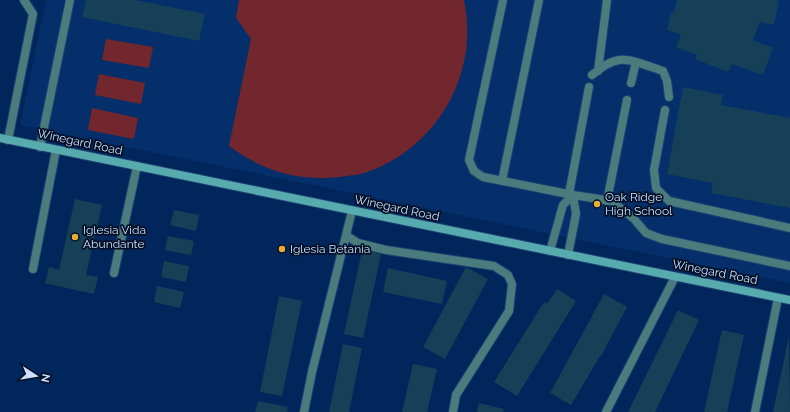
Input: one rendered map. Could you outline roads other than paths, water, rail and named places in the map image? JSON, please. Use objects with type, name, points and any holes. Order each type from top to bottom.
[{"type":"street","points":[[4,139],[33,14],[24,0]]},
{"type":"street","points":[[40,147],[70,0]]},
{"type":"street","points":[[503,0],[469,160],[474,171],[484,177],[502,181],[571,195],[612,201],[634,219],[646,233],[662,240],[790,266]]},
{"type":"street","points":[[502,181],[539,0]]},
{"type":"street","points":[[607,0],[595,73],[606,65],[621,59],[636,62],[663,71],[667,81],[669,97]]},
{"type":"street","points":[[631,83],[636,62]]},
{"type":"street","points":[[568,255],[576,214],[571,195],[589,87]]},
{"type":"street","points":[[607,200],[627,100]]},
{"type":"street","points":[[666,110],[654,170],[656,188],[669,201],[790,228]]},
{"type":"street","name":"Winegard Road","points":[[4,139],[790,300]]},
{"type":"street","points":[[33,269],[56,150]]},
{"type":"street","points":[[114,273],[137,166]]},
{"type":"street","points":[[550,251],[563,205],[571,195]]},
{"type":"street","points":[[304,412],[312,372],[352,211]]},
{"type":"street","points":[[347,236],[358,243],[386,250],[494,266],[508,275],[512,284],[509,311],[456,395],[453,412]]},
{"type":"street","points":[[606,412],[675,277]]},
{"type":"street","points":[[755,412],[778,298]]},
{"type":"place","name":"Oak Ridge High School","points":[[597,204]]},
{"type":"place","name":"Iglesia Vida Abundante","points":[[75,237]]},
{"type":"place","name":"Iglesia Betania","points":[[282,249]]}]
